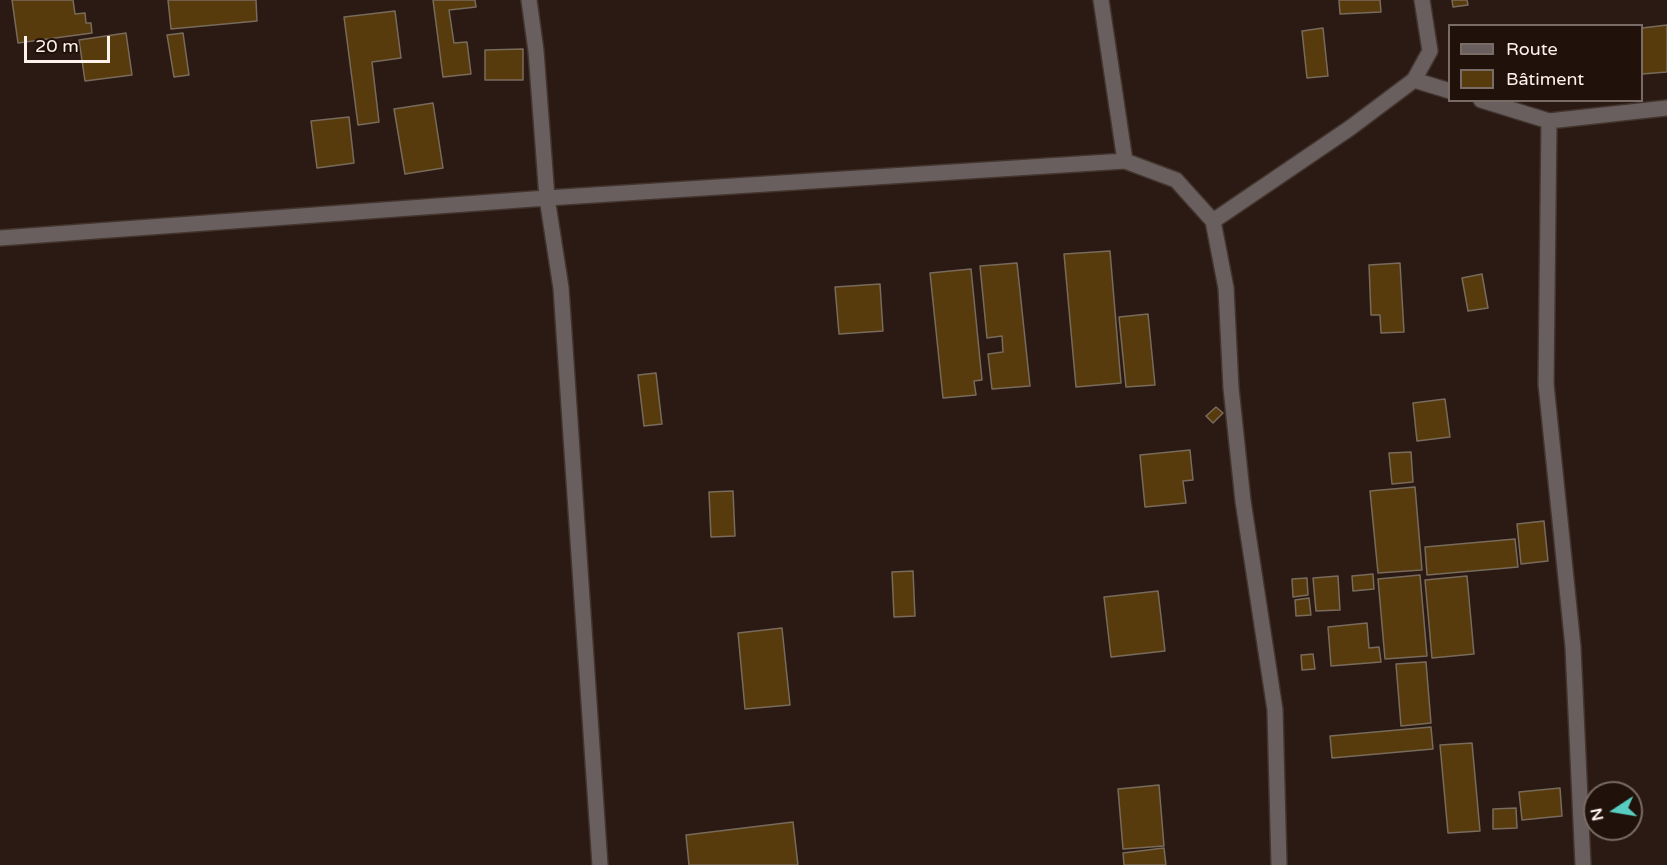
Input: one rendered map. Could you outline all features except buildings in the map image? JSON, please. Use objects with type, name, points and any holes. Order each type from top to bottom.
[{"type":"street","points":[[529,0],[536,51],[547,198],[561,288],[600,865]]},
{"type":"street","points":[[1101,0],[1125,161]]},
{"type":"street","points":[[1213,221],[1350,128],[1414,80],[1430,51],[1422,0]]},
{"type":"street","points":[[1414,80],[1448,91]]},
{"type":"street","points":[[1487,102],[1549,121],[1667,108]]},
{"type":"street","points":[[1549,121],[1546,384],[1573,647],[1583,865]]},
{"type":"street","points":[[0,238],[547,198],[1125,161],[1176,180],[1213,221],[1226,288],[1231,388],[1243,501],[1275,710],[1279,865]]}]
